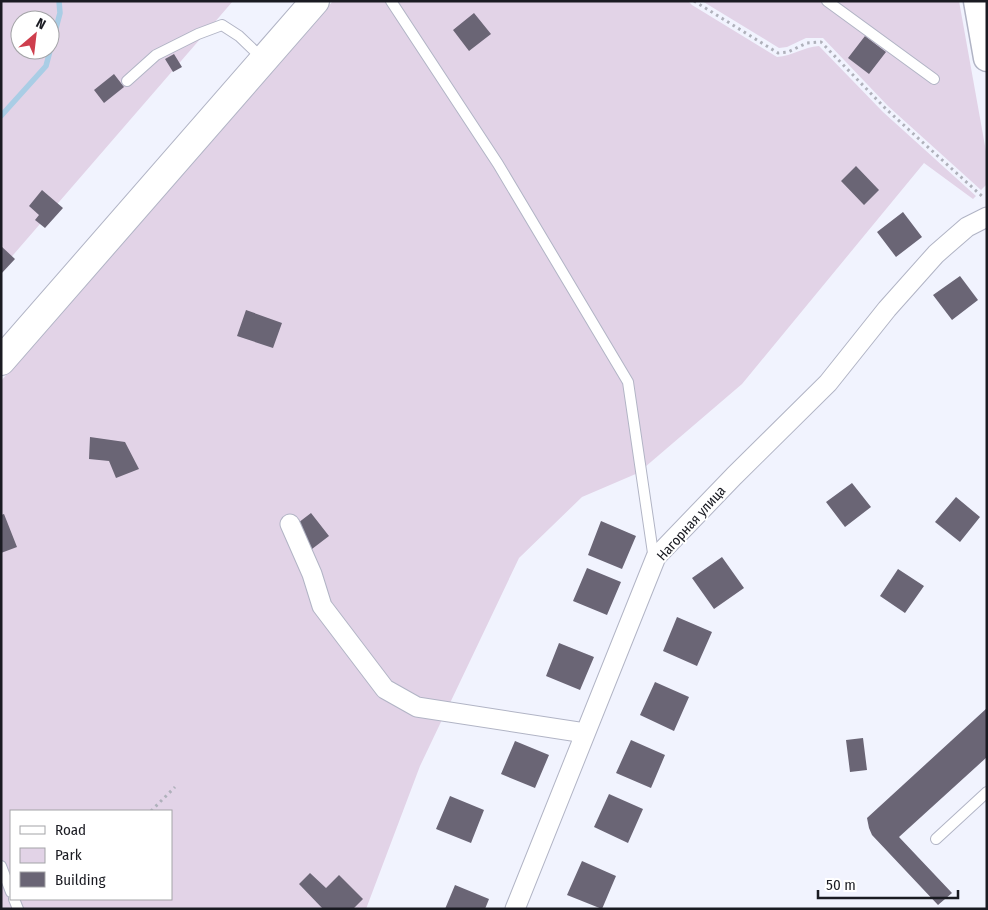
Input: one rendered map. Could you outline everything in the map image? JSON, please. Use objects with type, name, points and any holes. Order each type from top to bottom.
[{"type":"main road","points":[[2,358],[315,1]]},
{"type":"main road","points":[[977,1],[987,58]]},
{"type":"street","name":"Нагорная улица","points":[[515,909],[656,557],[828,383],[936,254],[967,227],[987,217]]},
{"type":"street","points":[[290,524],[312,574],[322,606],[385,688],[417,707],[586,733]]},
{"type":"lane","points":[[391,1],[498,164],[628,382],[654,564]]},
{"type":"lane","points":[[827,1],[934,79]]},
{"type":"lane","points":[[127,81],[156,55],[198,34],[222,25],[239,36],[264,60]]},
{"type":"lane","points":[[936,839],[987,792]]},
{"type":"lane","points":[[1,866],[10,889]]},
{"type":"path","points":[[694,1],[778,52],[788,52],[807,43],[821,42],[886,109],[987,201]]},
{"type":"path","points":[[152,810],[175,787]]},
{"type":"green space","points":[[1,1],[233,1],[1,269]]},
{"type":"green space","points":[[333,1],[688,1],[777,57],[819,46],[883,112],[976,196],[973,199],[924,163],[742,384],[638,473],[582,497],[519,558],[420,766],[366,909],[1,909],[1,381]]},
{"type":"green space","points":[[702,1],[959,1],[987,157],[987,184],[981,190],[888,106],[823,38],[806,38],[787,47],[779,48]]},
{"type":"building","points":[[474,13],[491,34],[469,51],[453,30]]},
{"type":"building","points":[[865,36],[886,52],[869,74],[848,58]]},
{"type":"building","points":[[174,54],[182,67],[173,72],[165,59]]},
{"type":"building","points":[[114,74],[124,87],[104,103],[94,90]]},
{"type":"building","points":[[856,166],[879,190],[864,205],[841,181]]},
{"type":"building","points":[[42,190],[63,208],[45,228],[35,220],[39,215],[29,206]]},
{"type":"building","points":[[903,212],[922,237],[896,257],[877,232]]},
{"type":"building","points":[[1,246],[15,259],[1,274]]},
{"type":"building","points":[[960,276],[978,300],[952,320],[933,295]]},
{"type":"building","points":[[246,310],[282,323],[273,348],[237,336]]},
{"type":"building","points":[[90,437],[125,442],[139,469],[116,478],[109,461],[89,459]]},
{"type":"building","points":[[852,483],[871,507],[845,527],[826,502]]},
{"type":"building","points":[[956,497],[980,517],[960,542],[935,522]]},
{"type":"building","points":[[311,513],[329,536],[312,549],[294,526]]},
{"type":"building","points":[[4,514],[17,547],[1,553],[1,515]]},
{"type":"building","points":[[601,521],[636,536],[622,569],[588,555]]},
{"type":"building","points":[[722,557],[744,588],[714,609],[692,578]]},
{"type":"building","points":[[587,568],[621,582],[607,615],[573,601]]},
{"type":"building","points":[[898,569],[924,586],[905,613],[880,596]]},
{"type":"building","points":[[677,617],[712,632],[697,666],[663,651]]},
{"type":"building","points":[[559,643],[594,657],[580,690],[546,676]]},
{"type":"building","points":[[655,682],[689,697],[674,731],[640,715]]},
{"type":"building","points":[[987,708],[987,757],[899,837],[952,893],[938,905],[872,835],[867,818]]},
{"type":"building","points":[[863,738],[867,770],[850,772],[846,740]]},
{"type":"building","points":[[631,740],[665,755],[651,788],[616,773]]},
{"type":"building","points":[[515,741],[549,755],[535,788],[501,774]]},
{"type":"building","points":[[609,794],[643,809],[628,843],[594,827]]},
{"type":"building","points":[[450,796],[484,810],[471,843],[436,829]]},
{"type":"building","points":[[582,861],[616,876],[602,909],[567,895]]},
{"type":"building","points":[[310,873],[326,888],[339,875],[363,899],[353,909],[323,909],[299,884]]},
{"type":"building","points":[[455,885],[489,899],[485,909],[445,909]]},
{"type":"waterway","points":[[1,116],[46,66],[60,13],[59,1]]}]
